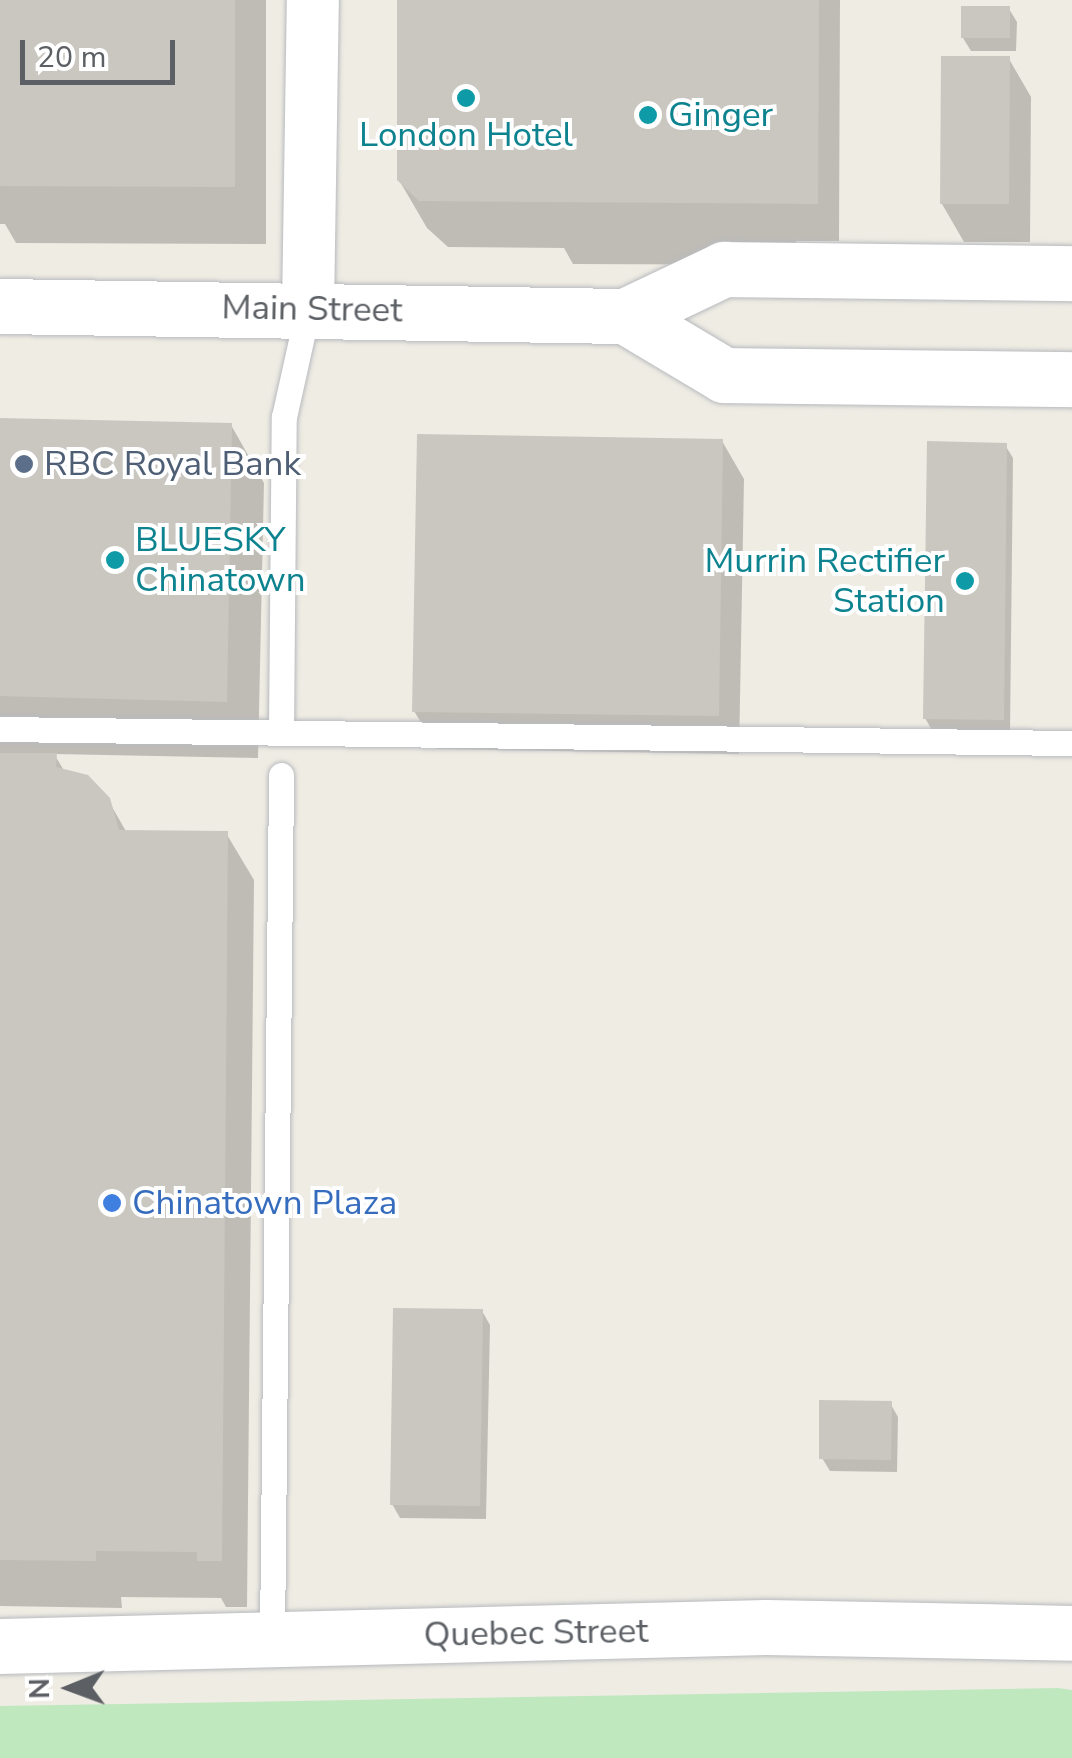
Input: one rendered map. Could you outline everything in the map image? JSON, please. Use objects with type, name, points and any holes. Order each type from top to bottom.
[{"type":"main road","name":"Main Street","points":[[0,306],[625,316],[724,270],[1072,273]]},
{"type":"main road","name":"Main Street","points":[[625,316],[724,375],[1072,378]]},
{"type":"main road","name":"Quebec Street","points":[[0,1646],[766,1628],[1072,1634]]},
{"type":"street","points":[[308,309],[313,0]]},
{"type":"lane","points":[[281,732],[284,418],[308,309]]},
{"type":"lane","points":[[0,728],[1072,743]]},
{"type":"lane","points":[[272,1640],[281,775]]},
{"type":"green space","points":[[1072,1690],[1072,1758],[0,1758],[0,1706]]},
{"type":"building","points":[[0,0],[235,0],[235,187],[0,186]]},
{"type":"building","points":[[397,0],[819,0],[818,204],[419,201],[397,180]]},
{"type":"building","points":[[961,6],[1010,6],[1010,38],[961,38]]},
{"type":"building","points":[[941,56],[1010,56],[1009,204],[940,204]]},
{"type":"building","name":"BLUESKY Chinatown","points":[[0,418],[232,423],[227,702],[0,696]]},
{"type":"building","points":[[417,434],[723,439],[719,716],[412,712]]},
{"type":"building","name":"Murrin Rectifier Station","points":[[927,441],[1007,443],[1004,720],[923,719]]},
{"type":"building","name":"Chinatown Plaza","points":[[0,753],[57,753],[56,767],[88,775],[110,798],[119,830],[228,831],[222,1561],[197,1561],[197,1552],[96,1551],[96,1561],[0,1560]]},
{"type":"building","points":[[393,1308],[483,1309],[480,1506],[390,1505]]},
{"type":"building","points":[[819,1400],[892,1401],[891,1460],[819,1459]]},
{"type":"place","name":"London Hotel","points":[[466,98]]},
{"type":"place","name":"Ginger","points":[[648,115]]},
{"type":"place","name":"RBC Royal Bank","points":[[24,464]]},
{"type":"place","name":"BLUESKY Chinatown","points":[[115,560]]},
{"type":"place","name":"Murrin Rectifier Station","points":[[965,581]]},
{"type":"place","name":"Chinatown Plaza","points":[[112,1203]]}]
